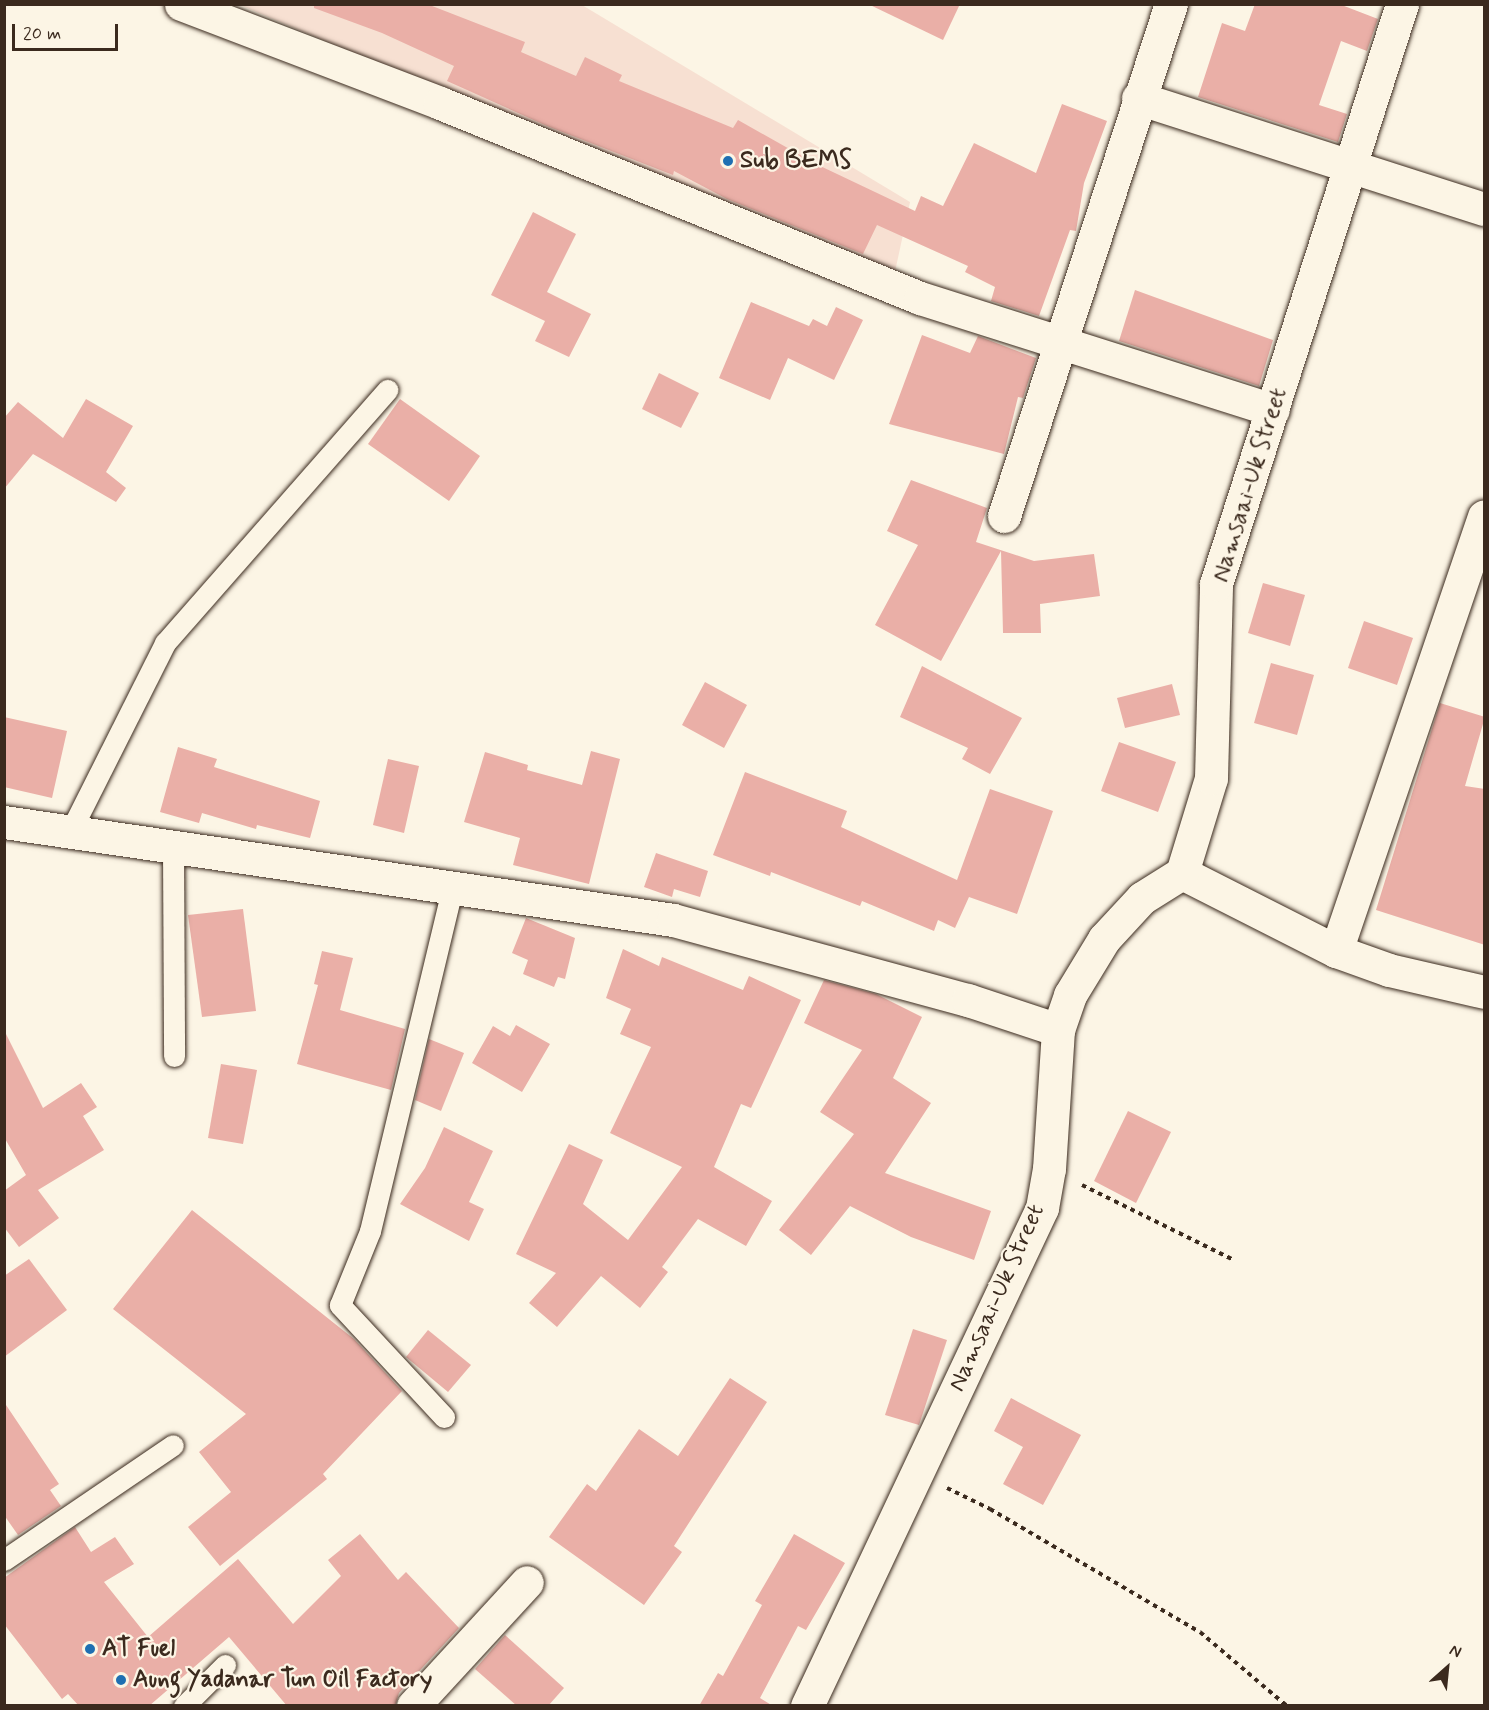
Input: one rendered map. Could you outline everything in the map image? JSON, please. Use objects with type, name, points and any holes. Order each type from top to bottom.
[{"type":"street","points":[[181,4],[450,108],[920,298],[1274,410]]},
{"type":"street","points":[[1004,516],[1062,344],[1138,98],[1171,4]]},
{"type":"street","name":"Namsaai-Uk Street","points":[[807,1706],[1042,1208],[1049,1168],[1058,1030],[1070,995],[1104,939],[1142,898],[1182,873],[1211,778],[1216,584],[1274,410],[1348,165],[1402,4]]},
{"type":"street","points":[[1138,98],[1485,209]]},
{"type":"street","points":[[1336,951],[1485,517]]},
{"type":"street","points":[[4,822],[69,834],[173,847],[673,921],[968,1000],[1058,1030]]},
{"type":"street","points":[[1182,873],[1336,951],[1389,970],[1485,992]]},
{"type":"street","points":[[413,1706],[527,1582]]},
{"type":"lane","points":[[69,834],[165,643],[387,390]]},
{"type":"lane","points":[[173,847],[174,1056]]},
{"type":"lane","points":[[444,1417],[340,1305],[370,1231],[452,890]]},
{"type":"lane","points":[[4,1560],[173,1445]]},
{"type":"lane","points":[[184,1706],[225,1665]]},
{"type":"path","points":[[1049,1168],[1234,1260]]},
{"type":"path","points":[[917,1473],[990,1509],[1200,1632],[1287,1706]]},
{"type":"shaded area","name":"Sub BEMS","points":[[240,5],[582,5],[910,202],[893,281]]},
{"type":"building","points":[[314,4],[427,4],[525,42],[521,52],[576,76],[585,57],[622,75],[619,81],[733,128],[738,120],[816,164],[915,211],[921,196],[943,206],[974,143],[1036,173],[1062,104],[1107,121],[1084,183],[1076,231],[1070,230],[1039,316],[991,301],[995,287],[965,272],[968,266],[877,225],[863,254],[727,199],[674,171],[673,175],[547,126],[447,81],[454,66],[382,33],[314,8]]},
{"type":"building","points":[[868,4],[960,4],[943,40]]},
{"type":"building","points":[[1255,4],[1339,4],[1378,19],[1367,51],[1341,41],[1319,105],[1347,114],[1338,142],[1198,97],[1222,23],[1245,31]]},
{"type":"building","points":[[533,212],[576,234],[547,292],[591,314],[569,357],[535,341],[545,321],[491,295]]},
{"type":"building","points":[[1135,290],[1273,340],[1259,386],[1119,341]]},
{"type":"building","points":[[751,302],[809,326],[813,319],[827,326],[836,307],[863,320],[834,380],[788,358],[770,400],[719,378]]},
{"type":"building","points":[[922,335],[970,353],[978,336],[1036,358],[1023,398],[1018,397],[1004,454],[889,424]]},
{"type":"building","points":[[659,373],[699,393],[681,428],[642,409]]},
{"type":"building","points":[[86,399],[133,426],[106,472],[126,488],[116,502],[33,454],[4,489],[4,418],[18,402],[63,438]]},
{"type":"building","points":[[400,399],[480,456],[449,501],[368,444]]},
{"type":"building","points":[[911,480],[987,508],[976,542],[1034,561],[1094,554],[1100,596],[1040,604],[1041,633],[1003,633],[1001,551],[941,661],[875,625],[918,545],[887,531]]},
{"type":"building","points":[[1263,583],[1305,595],[1290,646],[1248,633]]},
{"type":"building","points":[[1364,621],[1413,638],[1397,685],[1348,668]]},
{"type":"building","points":[[1271,663],[1314,675],[1297,735],[1254,723]]},
{"type":"building","points":[[922,666],[1022,718],[990,774],[962,759],[968,748],[900,717]]},
{"type":"building","points":[[705,682],[747,705],[724,748],[682,725]]},
{"type":"building","points":[[1172,684],[1180,715],[1125,728],[1117,698]]},
{"type":"building","points":[[1440,703],[1485,717],[1465,786],[1485,789],[1485,945],[1376,910]]},
{"type":"building","points":[[4,717],[67,731],[52,798],[4,787]]},
{"type":"building","points":[[1119,742],[1176,762],[1158,812],[1101,791]]},
{"type":"building","points":[[178,747],[217,759],[214,767],[320,801],[310,838],[257,825],[256,829],[202,813],[199,823],[160,812]]},
{"type":"building","points":[[591,751],[620,759],[589,884],[513,865],[520,838],[464,822],[485,752],[528,765],[527,770],[582,785]]},
{"type":"building","points":[[388,759],[419,766],[404,833],[373,825]]},
{"type":"building","points":[[745,772],[847,811],[841,827],[957,880],[990,789],[1053,811],[1017,914],[969,897],[955,928],[938,920],[934,931],[862,901],[860,906],[771,872],[770,876],[713,855]]},
{"type":"building","points":[[656,853],[708,871],[700,897],[674,889],[672,897],[644,887]]},
{"type":"building","points":[[243,909],[256,1011],[202,1017],[188,915]]},
{"type":"building","points":[[526,918],[575,938],[565,979],[558,977],[554,987],[523,974],[528,960],[512,953]]},
{"type":"building","points":[[623,949],[659,966],[662,957],[743,990],[749,976],[801,1000],[751,1108],[741,1104],[714,1167],[772,1201],[746,1246],[698,1219],[662,1267],[668,1272],[640,1308],[601,1276],[557,1327],[529,1303],[556,1273],[516,1254],[569,1144],[603,1160],[583,1204],[628,1240],[682,1167],[610,1133],[651,1047],[620,1034],[631,1009],[606,998]]},
{"type":"building","points":[[322,951],[353,958],[340,1010],[405,1029],[391,1090],[297,1064],[318,985],[314,984]]},
{"type":"building","points":[[824,980],[876,994],[922,1017],[893,1078],[931,1103],[885,1173],[991,1211],[974,1260],[911,1237],[850,1206],[811,1255],[779,1230],[854,1134],[820,1112],[862,1050],[804,1023]]},
{"type":"building","points":[[516,1025],[550,1044],[522,1092],[472,1063],[493,1026],[510,1036]]},
{"type":"building","points":[[4,1030],[43,1108],[81,1083],[97,1107],[83,1116],[104,1150],[38,1190],[59,1218],[19,1247],[4,1227],[4,1191],[26,1175],[4,1137]]},
{"type":"building","points":[[429,1039],[464,1053],[441,1111],[415,1100]]},
{"type":"building","points":[[221,1064],[257,1070],[243,1144],[208,1138]]},
{"type":"building","points":[[1128,1111],[1171,1132],[1136,1203],[1094,1181]]},
{"type":"building","points":[[444,1127],[493,1151],[469,1202],[484,1209],[469,1241],[400,1204],[425,1168]]},
{"type":"building","points":[[192,1210],[354,1339],[402,1391],[323,1474],[327,1479],[220,1566],[188,1527],[231,1492],[199,1452],[246,1414],[113,1309]]},
{"type":"building","points":[[29,1259],[67,1310],[4,1357],[4,1276]]},
{"type":"building","points":[[913,1329],[947,1340],[919,1425],[885,1415]]},
{"type":"building","points":[[428,1330],[471,1365],[448,1392],[406,1357]]},
{"type":"building","points":[[730,1378],[767,1402],[674,1546],[682,1552],[644,1605],[549,1537],[587,1484],[596,1491],[639,1429],[678,1456]]},
{"type":"building","points":[[1011,1398],[1081,1435],[1043,1505],[1003,1484],[1023,1447],[994,1431]]},
{"type":"building","points":[[4,1402],[59,1484],[50,1490],[61,1506],[18,1535],[4,1515]]},
{"type":"building","points":[[75,1527],[91,1552],[115,1537],[134,1564],[104,1582],[148,1637],[238,1559],[293,1624],[341,1576],[328,1560],[360,1534],[398,1580],[406,1572],[459,1628],[399,1693],[395,1706],[287,1706],[229,1637],[149,1706],[79,1706],[68,1694],[62,1699],[4,1624],[4,1578]]},
{"type":"building","points":[[794,1534],[845,1563],[806,1630],[798,1626],[760,1698],[773,1706],[699,1706],[718,1673],[723,1676],[762,1605],[755,1601]]},
{"type":"building","points":[[505,1635],[564,1688],[548,1706],[517,1706],[475,1669]]},
{"type":"place","name":"Sub BEMS","points":[[728,161]]},
{"type":"place","name":"AT Fuel","points":[[90,1649]]},
{"type":"place","name":"Aung Yadanar Tun Oil Factory","points":[[121,1680]]}]
